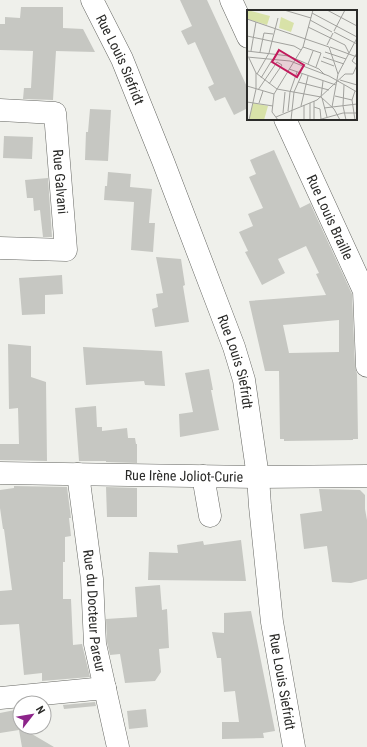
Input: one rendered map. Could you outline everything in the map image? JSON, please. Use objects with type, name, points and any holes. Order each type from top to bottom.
[{"type":"street","name":"Rue Louis Siefridt","points":[[92,0],[122,59],[234,347],[244,380],[258,477],[272,622],[294,747]]},
{"type":"street","points":[[231,0],[247,35]]},
{"type":"street","name":"Rue Galvani","points":[[0,110],[55,113],[66,250],[0,248]]},
{"type":"street","name":"Rue Louis Braille","points":[[285,120],[364,291],[367,366]]},
{"type":"street","name":"Rue Irène Joliot-Curie","points":[[0,473],[258,477],[367,476]]},
{"type":"street","name":"Rue du Docteur Pareur","points":[[78,474],[92,579],[95,644],[118,747]]},
{"type":"street","points":[[203,476],[210,516]]},
{"type":"street","points":[[0,698],[105,688]]},
{"type":"building","points":[[180,0],[207,0],[247,87],[247,108],[234,115],[225,97],[215,101],[208,87],[214,84],[195,42],[188,45],[181,31],[192,26]]},
{"type":"building","points":[[21,7],[63,7],[63,28],[83,29],[95,52],[56,51],[53,100],[23,99],[24,88],[31,88],[33,51],[0,50],[0,24],[5,24],[5,17],[20,18]]},
{"type":"building","points":[[90,109],[111,110],[108,161],[85,160],[86,132],[88,132]]},
{"type":"building","points":[[4,136],[33,137],[32,159],[3,158]]},
{"type":"building","points":[[274,150],[300,208],[310,203],[352,294],[355,366],[357,374],[358,439],[284,441],[284,439],[280,439],[279,371],[265,371],[249,301],[326,295],[316,274],[319,273],[306,246],[278,259],[285,273],[262,285],[245,252],[248,251],[239,232],[253,226],[248,214],[263,208],[249,177],[256,174],[250,160]],"holes":[[[339,320],[339,352],[289,353],[283,325]]]},
{"type":"building","points":[[108,172],[131,174],[130,187],[152,189],[149,223],[155,223],[153,252],[131,250],[134,202],[104,200]]},
{"type":"building","points":[[48,178],[52,237],[43,237],[40,210],[34,211],[33,198],[27,198],[25,180]]},
{"type":"building","points":[[156,257],[181,259],[185,285],[183,286],[189,322],[155,327],[152,309],[158,307],[156,294],[163,293]]},
{"type":"building","points":[[62,275],[63,294],[45,295],[45,314],[22,315],[19,278]]},
{"type":"building","points":[[8,344],[31,346],[31,377],[46,382],[47,461],[0,460],[0,444],[19,444],[18,408],[9,409]]},
{"type":"building","points":[[83,347],[162,351],[165,386],[145,385],[144,381],[86,385]]},
{"type":"building","points":[[209,369],[213,390],[211,390],[219,430],[180,437],[179,414],[193,412],[185,373]]},
{"type":"building","points":[[96,406],[97,427],[102,427],[102,431],[127,428],[128,438],[135,438],[137,444],[137,463],[79,461],[75,408]]},
{"type":"building","points":[[14,486],[67,487],[71,518],[69,518],[71,536],[65,537],[63,599],[71,599],[73,645],[82,644],[90,677],[42,681],[42,673],[24,675],[19,624],[0,625],[0,591],[12,590],[0,508],[0,490],[14,488]]},
{"type":"building","points":[[106,487],[137,488],[137,517],[107,517]]},
{"type":"building","points":[[319,489],[360,490],[365,495],[367,520],[367,579],[351,583],[332,582],[327,546],[304,549],[300,514],[322,511]]},
{"type":"building","points":[[241,540],[246,581],[148,580],[149,552],[178,553],[177,545],[203,541],[204,545]]},
{"type":"building","points":[[160,585],[162,610],[167,609],[169,648],[159,649],[161,672],[155,681],[125,683],[120,654],[110,655],[107,642],[106,619],[137,617],[135,587]]},
{"type":"building","points":[[251,611],[275,731],[263,733],[264,738],[222,739],[222,722],[239,722],[235,691],[224,692],[221,658],[217,658],[212,632],[224,633],[224,613]]},
{"type":"building","points":[[95,702],[96,706],[64,709],[63,705]]},
{"type":"building","points":[[146,709],[148,727],[129,729],[127,711]]},
{"type":"building","points":[[12,711],[12,731],[0,733],[0,713]]},
{"type":"building","points":[[20,735],[34,735],[54,747],[22,747]]}]
